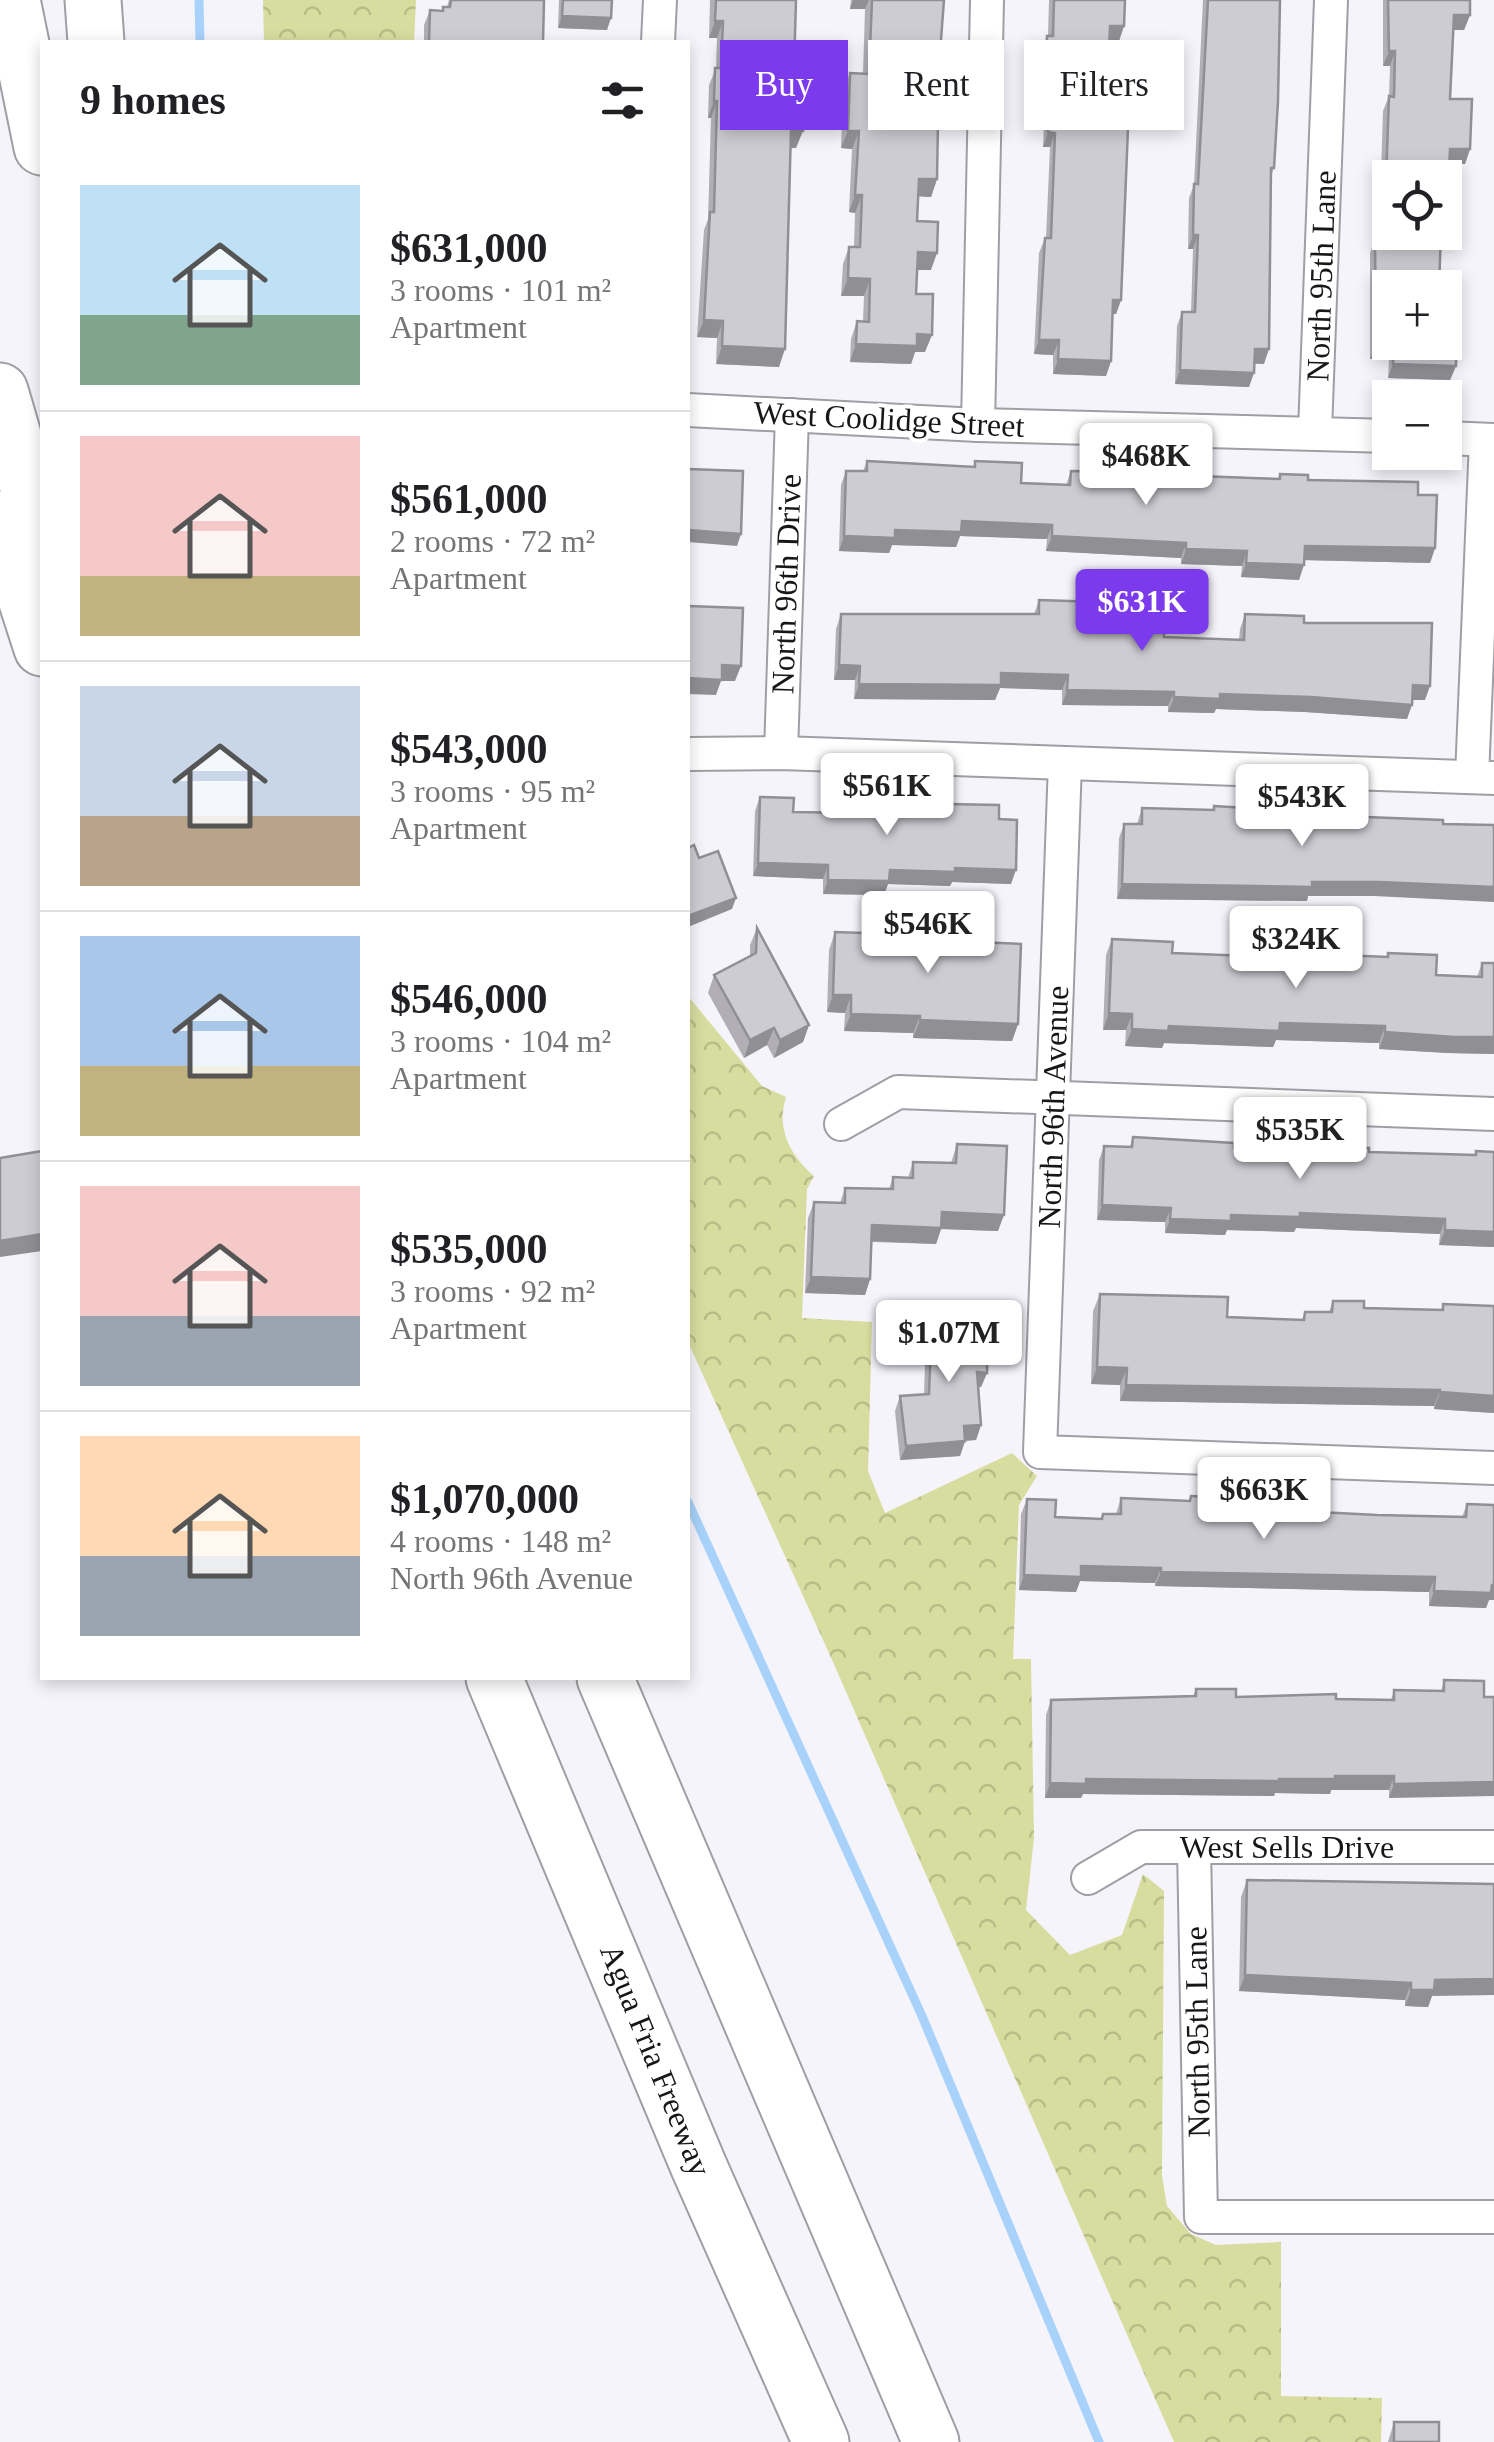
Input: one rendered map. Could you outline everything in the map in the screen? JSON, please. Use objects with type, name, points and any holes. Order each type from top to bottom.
[{"type":"highway","points":[[12,0],[40,138]]},
{"type":"highway","points":[[93,0],[96,40]]},
{"type":"highway","points":[[0,391],[40,528]]},
{"type":"highway","points":[[0,519],[40,642]]},
{"type":"highway","name":"Agua Fria Freeway","points":[[495,1680],[699,2167],[820,2442]]},
{"type":"highway","points":[[605,1680],[931,2442]]},
{"type":"highway","points":[[804,2144],[896,2299],[959,2442]]},
{"type":"highway","points":[[699,2167],[744,2348],[785,2442]]},
{"type":"street","points":[[658,40],[660,0]]},
{"type":"street","points":[[978,425],[987,0]]},
{"type":"street","name":"North 95th Lane","points":[[1315,432],[1331,0]]},
{"type":"street","name":"West Coolidge Street","points":[[690,410],[978,425],[1372,435]]},
{"type":"street","name":"North 96th Drive","points":[[781,753],[792,415]]},
{"type":"street","points":[[690,754],[781,753],[1483,778],[1490,440],[1462,439]]},
{"type":"street","name":"North 96th Avenue","points":[[1065,763],[1040,1452],[1494,1468]]},
{"type":"street","points":[[840,1124],[898,1092],[1494,1114]]},
{"type":"street","name":"West Sells Drive","points":[[1088,1878],[1141,1847],[1494,1847]]},
{"type":"street","name":"North 95th Lane","points":[[1194,1847],[1201,2217],[1494,2217]]},
{"type":"green space","points":[[263,0],[416,0],[414,40],[264,40]]},
{"type":"green space","points":[[690,998],[762,1086],[786,1097],[783,1120],[787,1141],[814,1176],[807,1189],[802,1318],[872,1322],[868,1471],[885,1513],[1012,1453],[1037,1476],[1019,1505],[1013,1659],[1031,1659],[1034,1838],[1026,1910],[1070,1955],[1122,1935],[1143,1874],[1164,1891],[1162,2175],[1167,2206],[1191,2234],[1216,2245],[1281,2242],[1281,2396],[1382,2398],[1381,2442],[1174,2442],[833,1662],[690,1346]]},
{"type":"building","points":[[451,0],[544,0],[543,40],[429,40],[430,10],[450,7]]},
{"type":"building","points":[[563,0],[612,0],[611,18],[562,16]]},
{"type":"building","points":[[716,0],[796,0],[795,40],[722,40],[723,21],[715,21]]},
{"type":"building","points":[[872,0],[944,0],[941,40],[870,40]]},
{"type":"building","points":[[1054,0],[1125,0],[1124,26],[1110,26],[1109,40],[1047,40],[1047,36],[1053,36]]},
{"type":"building","points":[[1208,0],[1280,0],[1278,101],[1271,168],[1269,349],[1255,349],[1254,373],[1180,370],[1182,312],[1195,312],[1198,235],[1193,235],[1194,184],[1198,184]]},
{"type":"building","points":[[1388,0],[1470,0],[1470,15],[1454,15],[1450,99],[1472,99],[1470,149],[1450,149],[1450,160],[1387,160],[1395,51],[1389,51]]},
{"type":"building","points":[[715,68],[720,68],[720,130],[791,130],[785,349],[722,346],[723,321],[704,320],[710,212],[714,212]]},
{"type":"building","points":[[850,73],[868,74],[868,130],[938,130],[937,179],[919,179],[917,221],[938,222],[937,253],[918,252],[916,294],[933,294],[932,335],[917,334],[917,346],[856,344],[857,321],[869,322],[870,279],[848,278],[849,247],[860,247],[862,195],[855,195],[859,131],[848,131]]},
{"type":"building","points":[[1128,130],[1121,300],[1113,300],[1111,361],[1058,359],[1059,340],[1039,340],[1045,238],[1051,238],[1055,133],[1048,132]]},
{"type":"building","points":[[1375,250],[1440,250],[1440,270],[1375,270]]},
{"type":"building","points":[[1393,360],[1456,360],[1456,366],[1393,364]]},
{"type":"building","points":[[867,461],[975,467],[975,461],[1022,463],[1021,483],[1070,485],[1071,471],[1142,472],[1142,465],[1171,466],[1171,475],[1280,479],[1280,474],[1308,475],[1308,480],[1418,482],[1418,495],[1437,495],[1435,548],[1305,546],[1304,565],[1246,563],[1247,551],[1186,549],[1186,543],[1052,536],[1052,525],[962,521],[961,532],[895,530],[895,538],[844,536],[846,471],[867,471]]},
{"type":"building","points":[[690,469],[743,471],[741,534],[690,530]]},
{"type":"building","points":[[1039,600],[1099,602],[1098,623],[1164,626],[1164,637],[1244,640],[1245,614],[1304,616],[1304,623],[1432,623],[1430,686],[1413,685],[1412,705],[1220,694],[1220,699],[1174,697],[1174,692],[1067,690],[1068,675],[1001,673],[1001,685],[859,684],[860,666],[839,665],[841,614],[1039,614]]},
{"type":"building","points":[[690,606],[743,608],[741,666],[722,665],[722,680],[690,678]]},
{"type":"building","points":[[760,797],[794,798],[793,812],[856,813],[857,797],[891,798],[891,803],[999,805],[999,819],[1017,820],[1016,870],[890,870],[889,881],[828,880],[828,865],[758,863]]},
{"type":"building","points":[[1214,806],[1494,825],[1494,887],[1379,882],[1312,882],[1312,887],[1122,884],[1124,824],[1142,824],[1142,808],[1214,810]]},
{"type":"building","points":[[694,845],[699,858],[718,851],[736,898],[690,915],[690,847]]},
{"type":"building","points":[[757,928],[809,1025],[780,1040],[774,1028],[750,1040],[714,975],[756,953]]},
{"type":"building","points":[[894,928],[954,930],[954,941],[1021,944],[1018,1024],[851,1014],[851,995],[833,995],[835,932],[894,934]]},
{"type":"building","points":[[1112,939],[1173,942],[1172,953],[1437,955],[1436,975],[1482,977],[1482,963],[1494,963],[1494,1037],[1385,1032],[1385,1026],[1280,1023],[1279,1031],[1169,1026],[1168,1031],[1132,1029],[1132,1014],[1109,1013]]},
{"type":"building","points":[[1133,1137],[1234,1143],[1234,1148],[1320,1151],[1320,1146],[1369,1148],[1369,1152],[1494,1152],[1494,1232],[1445,1230],[1445,1219],[1300,1213],[1300,1217],[1231,1215],[1231,1221],[1170,1219],[1171,1208],[1102,1205],[1104,1146],[1132,1147]]},
{"type":"building","points":[[957,1144],[1007,1146],[1004,1215],[942,1212],[941,1228],[872,1225],[870,1279],[811,1277],[814,1202],[845,1203],[845,1188],[893,1189],[893,1177],[913,1178],[913,1162],[956,1163]]},
{"type":"building","points":[[40,1151],[40,1234],[0,1241],[0,1158]]},
{"type":"building","points":[[1100,1294],[1228,1297],[1227,1317],[1304,1320],[1305,1312],[1332,1312],[1333,1301],[1364,1301],[1364,1308],[1443,1310],[1443,1304],[1494,1306],[1494,1396],[1440,1390],[1126,1385],[1127,1368],[1097,1367]]},
{"type":"building","points":[[932,1320],[988,1322],[987,1373],[977,1372],[981,1425],[964,1426],[965,1441],[906,1446],[900,1396],[929,1394]]},
{"type":"building","points":[[1191,1496],[1221,1497],[1221,1507],[1377,1515],[1466,1517],[1467,1504],[1494,1505],[1494,1585],[1491,1593],[1434,1591],[1435,1577],[1161,1572],[1161,1568],[1081,1566],[1081,1577],[1024,1575],[1027,1499],[1056,1500],[1055,1517],[1102,1519],[1103,1514],[1121,1514],[1121,1498],[1190,1501]]},
{"type":"building","points":[[1444,1680],[1484,1681],[1484,1697],[1494,1697],[1494,1782],[1394,1784],[1394,1776],[1335,1776],[1279,1781],[1086,1779],[1086,1784],[1050,1783],[1051,1700],[1196,1696],[1196,1689],[1236,1689],[1236,1697],[1336,1694],[1336,1699],[1394,1700],[1394,1690],[1444,1691]]},
{"type":"building","points":[[1247,1880],[1494,1884],[1494,1979],[1435,1980],[1434,1990],[1411,1990],[1411,1983],[1245,1975]]},
{"type":"building","points":[[1394,2422],[1439,2422],[1439,2442],[1394,2442]]},
{"type":"waterway","points":[[199,0],[200,40]]},
{"type":"waterway","points":[[690,1506],[922,2016],[1099,2442]]}]
